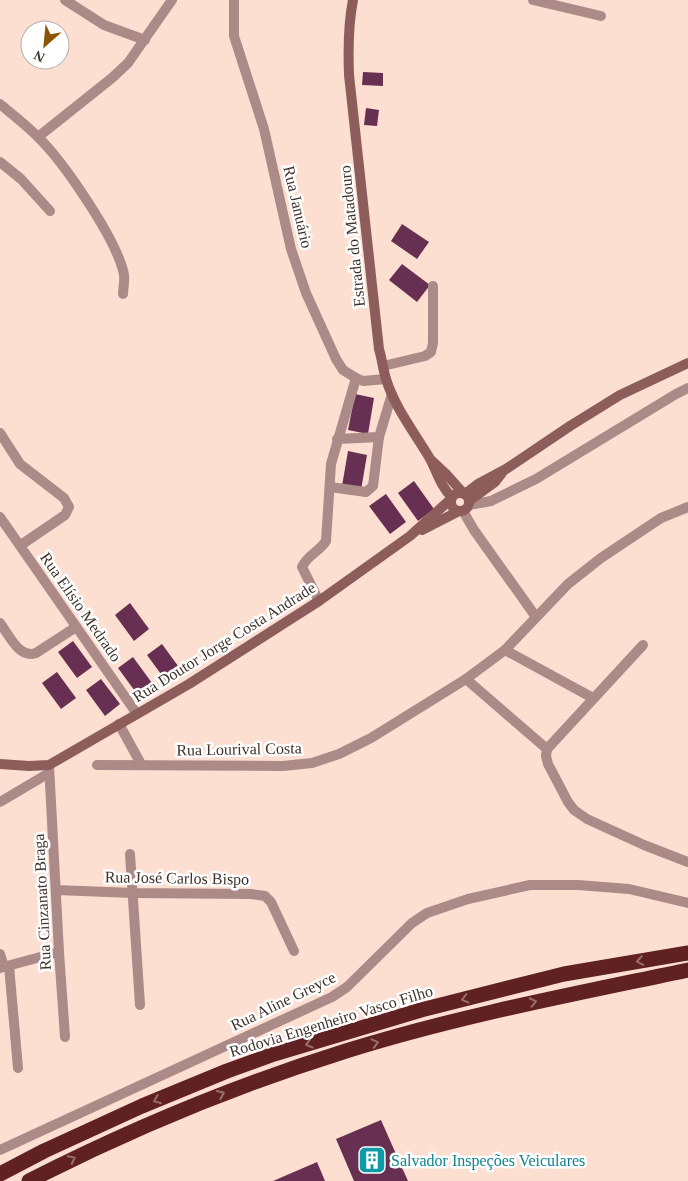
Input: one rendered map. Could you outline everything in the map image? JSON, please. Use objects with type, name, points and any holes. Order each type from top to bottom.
[{"type":"highway","name":"Rodovia Engenheiro Vasco Filho","points":[[0,1174],[61,1143],[142,1106],[274,1054],[421,1010],[556,976],[688,953]]},
{"type":"highway","name":"Rodovia Engenheiro Vasco Filho","points":[[29,1181],[104,1144],[226,1092],[348,1050],[503,1009],[688,970]]},
{"type":"main road","name":"Estrada do Matadouro","points":[[353,0],[348,50],[349,75],[379,349],[386,379],[392,394],[416,438],[430,458],[441,483],[452,498],[452,507],[465,503],[448,474],[430,458]]},
{"type":"main road","name":"Rua Doutor Jorge Costa Andrade","points":[[49,769],[119,724],[189,684],[319,601],[410,536],[465,503],[495,482],[506,469],[570,426],[620,395],[688,363]]},
{"type":"main road","points":[[452,498],[457,493],[465,503]]},
{"type":"main road","name":"Rua Doutor Jorge Costa Andrade","points":[[410,536],[452,498]]},
{"type":"main road","points":[[0,764],[49,769]]},
{"type":"street","points":[[65,0],[104,25],[145,40]]},
{"type":"street","points":[[38,137],[128,63],[172,0]]},
{"type":"street","name":"Rua Januário","points":[[234,0],[234,36],[264,129],[291,249],[298,271],[336,359],[343,370],[356,378]]},
{"type":"street","points":[[533,0],[601,16]]},
{"type":"street","points":[[0,104],[38,137],[57,159],[106,231],[124,275],[123,294]]},
{"type":"street","points":[[0,162],[21,178],[50,211]]},
{"type":"street","points":[[383,366],[425,356],[432,352],[434,343],[433,286]]},
{"type":"street","points":[[319,601],[302,567],[304,561],[320,549],[326,541],[331,464],[337,439],[356,378],[363,381],[386,379]]},
{"type":"street","points":[[536,617],[474,530],[465,503],[491,501],[536,479],[688,388]]},
{"type":"street","points":[[330,487],[366,492],[373,486],[379,437],[392,394]]},
{"type":"street","points":[[0,433],[20,464],[67,502],[69,507],[65,515],[21,545]]},
{"type":"street","points":[[337,439],[379,437]]},
{"type":"street","name":"Rua Lourival Costa","points":[[97,765],[283,766],[312,762],[339,754],[371,738],[466,679],[505,650],[568,584],[601,558],[661,518],[688,507]]},
{"type":"street","name":"Rua Elísio Medrado","points":[[0,517],[137,714]]},
{"type":"street","points":[[0,623],[17,648],[31,655],[76,627]]},
{"type":"street","points":[[644,646],[547,749],[546,756],[548,764],[574,810],[587,819],[644,845],[688,862]]},
{"type":"street","points":[[505,650],[593,698]]},
{"type":"street","points":[[466,679],[547,749]]},
{"type":"street","points":[[119,724],[141,764]]},
{"type":"street","points":[[0,802],[49,769]]},
{"type":"street","name":"Rua Cinzanato Braga","points":[[49,769],[58,952],[66,1037]]},
{"type":"street","points":[[130,854],[140,1005]]},
{"type":"street","name":"Rua Aline Greyce","points":[[0,1150],[332,997],[347,987],[412,923],[427,913],[468,899],[530,885],[578,885],[629,889],[688,903]]},
{"type":"street","name":"Rua José Carlos Bispo","points":[[56,890],[251,894],[265,896],[271,902],[294,951]]},
{"type":"street","points":[[4,967],[58,952]]},
{"type":"street","points":[[0,954],[4,967],[18,1068]]},
{"type":"building","points":[[363,72],[383,73],[383,86],[362,85]]},
{"type":"building","points":[[366,108],[379,110],[377,126],[364,125]]},
{"type":"building","points":[[402,224],[429,242],[417,259],[391,241]]},
{"type":"building","points":[[402,264],[430,285],[417,302],[389,280]]},
{"type":"building","points":[[355,394],[374,398],[368,434],[348,430]]},
{"type":"building","points":[[348,451],[367,455],[361,490],[342,486]]},
{"type":"building","points":[[414,481],[434,509],[418,521],[398,493]]},
{"type":"building","points":[[386,494],[406,522],[390,534],[369,506]]},
{"type":"building","points":[[130,603],[149,629],[134,641],[115,615]]},
{"type":"building","points":[[73,641],[92,667],[77,678],[58,652]]},
{"type":"building","points":[[162,644],[181,670],[166,681],[147,655]]},
{"type":"building","points":[[133,657],[152,683],[137,694],[118,668]]},
{"type":"building","points":[[57,672],[76,698],[61,709],[42,683]]},
{"type":"building","points":[[101,679],[120,704],[105,716],[86,690]]},
{"type":"building","name":"Salvador Inspeções Veiculares","points":[[381,1120],[408,1181],[354,1181],[336,1139]]},
{"type":"building","points":[[317,1162],[325,1181],[273,1181]]},
{"type":"place","name":"Salvador Inspeções Veiculares","points":[[372,1160]]}]
